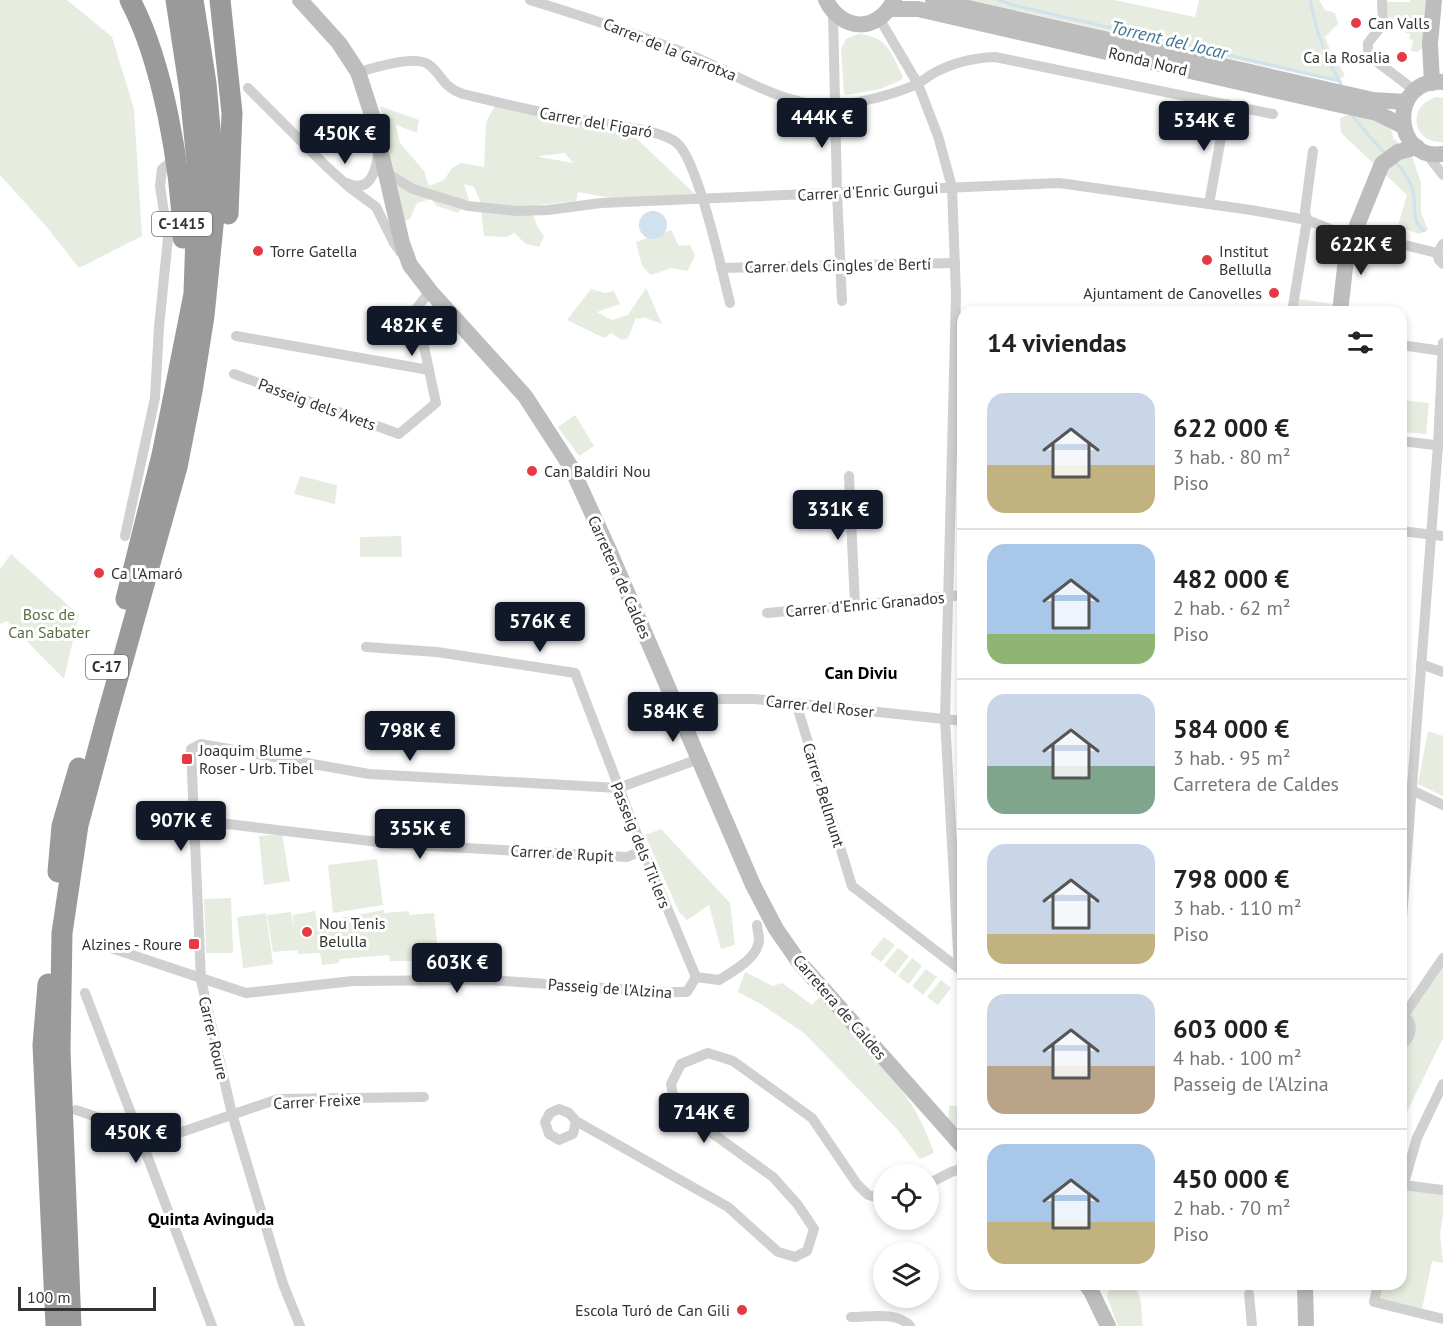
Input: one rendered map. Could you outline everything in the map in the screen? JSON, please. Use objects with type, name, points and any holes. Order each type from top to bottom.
[{"type":"highway","name":"C-1415","points":[[130,0],[140,19],[163,94],[182,200],[183,277],[170,461]]},
{"type":"highway","points":[[170,461],[196,412],[204,378],[229,206],[232,113],[220,0]]},
{"type":"highway","name":"C-17","points":[[71,1326],[60,1051],[62,933],[78,825],[170,461],[194,294],[198,172],[185,5]]},
{"type":"highway","name":"C-17","points":[[56,1326],[43,1045],[62,826],[122,616],[170,461]]},
{"type":"street","name":"Carretera de Caldes","points":[[300,0],[339,43],[358,72],[379,142],[402,243],[410,266],[525,396],[571,467],[753,885],[782,938],[799,962],[957,1140]]},
{"type":"street","name":"Carrer de la Garrotxa","points":[[530,0],[605,23],[688,54],[778,95],[806,102],[835,105],[894,94],[918,84],[951,65],[973,58],[995,57],[1273,114]]},
{"type":"street","name":"Ronda Nord","points":[[933,0],[1343,99],[1403,126]]},
{"type":"street","points":[[1382,0],[1383,24],[1368,43],[1368,50],[1372,58],[1410,96]]},
{"type":"street","points":[[1434,0],[1437,82],[1410,96],[1402,114],[1403,126],[1409,138],[1443,176]]},
{"type":"street","points":[[830,7],[842,301]]},
{"type":"street","name":"Ronda Nord","points":[[830,7],[849,23],[862,24],[887,9],[918,9],[1343,99],[1373,100],[1410,96]]},
{"type":"street","points":[[887,9],[938,136],[952,187],[956,294],[945,719],[957,907]]},
{"type":"street","name":"Carrer del Figaró","points":[[358,72],[415,61],[427,64],[451,90],[464,94],[575,119],[665,134],[679,144],[688,158],[702,198],[730,303]]},
{"type":"street","points":[[248,88],[342,181],[376,207],[394,243],[410,266]]},
{"type":"street","points":[[1209,204],[1227,104]]},
{"type":"street","points":[[342,181],[353,186],[364,185],[373,178],[379,142]]},
{"type":"street","points":[[1341,306],[1347,250],[1382,164],[1393,155],[1421,150],[1443,154]]},
{"type":"street","points":[[1293,306],[1307,220],[1305,211],[1313,151]]},
{"type":"street","points":[[125,536],[155,398],[168,238],[160,186],[162,169],[175,159]]},
{"type":"street","name":"Carrer d'Enric Gurgui","points":[[386,172],[413,189],[468,206],[517,211],[548,210],[601,203],[1059,183],[1307,220],[1345,235],[1352,234],[1440,249]]},
{"type":"street","points":[[376,207],[389,205],[392,198]]},
{"type":"street","points":[[1440,249],[1439,260],[1443,264]]},
{"type":"street","name":"Carrer dels Cingles de Bertí","points":[[721,268],[955,263]]},
{"type":"street","points":[[236,336],[429,370],[416,309],[430,291]]},
{"type":"street","points":[[1407,779],[1421,664],[1440,446],[1443,343]]},
{"type":"street","points":[[1407,346],[1443,351]]},
{"type":"street","name":"Passeig dels Avets","points":[[234,374],[399,434],[436,403],[429,370]]},
{"type":"street","points":[[1407,442],[1440,446]]},
{"type":"street","points":[[849,476],[855,605]]},
{"type":"street","points":[[1407,532],[1443,536]]},
{"type":"street","name":"Carrer d'Enric Granados","points":[[767,612],[957,595]]},
{"type":"street","name":"Passeig dels Til·lers","points":[[366,647],[437,652],[574,673],[618,788],[696,977]]},
{"type":"street","points":[[1421,664],[1443,672]]},
{"type":"street","name":"Carrer del Roser","points":[[679,714],[707,700],[720,699],[796,704],[957,720]]},
{"type":"street","name":"Carrer Bellmunt","points":[[796,704],[852,886],[957,967]]},
{"type":"street","name":"Carrer Roure","points":[[300,1326],[283,1284],[232,1114],[201,980],[191,749],[201,744],[369,774],[618,788]]},
{"type":"street","points":[[618,788],[699,759]]},
{"type":"street","points":[[1407,787],[1443,805]]},
{"type":"street","name":"Carrer de Rupit","points":[[194,820],[395,844],[627,857],[643,850]]},
{"type":"street","name":"Passeig de l'Alzina","points":[[102,945],[201,980],[246,993],[353,981],[489,980],[687,992],[696,977],[719,980],[741,966],[754,952],[759,941],[757,925]]},
{"type":"street","points":[[1407,1008],[1443,958]]},
{"type":"street","points":[[85,993],[212,1326]]},
{"type":"street","points":[[1407,1019],[1412,1030],[1407,1040]]},
{"type":"street","points":[[576,1121],[728,1207],[778,1252],[795,1257],[807,1251],[814,1229],[798,1205],[773,1176],[687,1115],[674,1101],[671,1084],[681,1064],[708,1053],[733,1061],[812,1118],[857,1184],[868,1195],[873,1196]]},
{"type":"street","points":[[1407,1172],[1417,1138],[1443,1084]]},
{"type":"street","name":"Carrer Freixe","points":[[76,1110],[139,1131],[173,1135],[278,1099],[424,1097]]},
{"type":"street","points":[[939,1178],[957,1170]]},
{"type":"street","points":[[1407,1189],[1443,1190]]},
{"type":"street","points":[[1090,1290],[1108,1326]]},
{"type":"street","points":[[1305,1290],[1306,1326]]},
{"type":"street","points":[[1377,1290],[1374,1302],[1443,1319]]},
{"type":"street","points":[[1249,1294],[1252,1326]]},
{"type":"street","points":[[851,1317],[892,1317],[905,1320],[910,1326]]},
{"type":"green space","points":[[0,0],[67,0],[112,37],[134,109],[142,236],[79,268],[46,226],[0,175]]},
{"type":"green space","points":[[970,0],[1114,0],[1195,17],[1199,0],[1319,0],[1325,10],[1335,13],[1338,24],[1325,37],[1331,53],[1345,75],[1336,82]]},
{"type":"green space","points":[[1410,0],[1428,0],[1425,46],[1417,52],[1411,51],[1413,40],[1409,39],[1410,34],[1405,33],[1407,27],[1388,21],[1387,2],[1410,2]]},
{"type":"green space","points":[[858,34],[876,38],[887,47],[903,77],[901,80],[880,89],[846,95],[844,93],[841,49],[846,39]]},
{"type":"green space","points":[[1436,97],[1443,98],[1443,142],[1425,137],[1419,131],[1417,124],[1420,108]]},
{"type":"green space","points":[[380,106],[419,120],[417,133],[396,125],[400,143],[424,171],[429,186],[444,180],[452,168],[461,163],[484,167],[486,122],[495,106],[639,133],[637,139],[695,194],[612,198],[578,192],[576,201],[537,205],[533,214],[544,236],[539,247],[526,244],[514,233],[507,237],[484,236],[480,201],[474,187],[464,184],[469,200],[458,213],[437,206],[431,199],[417,203],[410,219],[404,221]],"holes":[[[565,153],[573,163],[540,157],[540,156]]]},
{"type":"green space","points":[[1348,115],[1383,123],[1392,132],[1393,138],[1412,156],[1421,183],[1421,212],[1428,230],[1419,234],[1398,226],[1407,195],[1341,133],[1340,118]]},
{"type":"green space","points":[[671,230],[679,246],[690,245],[695,256],[687,271],[671,268],[651,275],[642,266],[636,242]]},
{"type":"green space","points":[[646,288],[662,324],[643,317],[636,318],[628,338],[622,340],[611,333],[604,338],[567,320],[591,289],[605,293],[614,291],[620,304],[597,312],[612,320],[628,315]]},
{"type":"green space","points":[[1299,299],[1333,304],[1333,306],[1297,306]]},
{"type":"green space","points":[[1407,401],[1429,403],[1426,434],[1407,432]]},
{"type":"green space","points":[[575,415],[594,446],[579,456],[558,427]]},
{"type":"green space","points":[[300,476],[337,485],[335,504],[294,494]]},
{"type":"green space","points":[[401,536],[402,557],[360,557],[360,537]]},
{"type":"green space","name":"Bosc de Can Sabater","points":[[11,554],[79,615],[64,679],[7,621],[0,624],[0,569]]},
{"type":"green space","points":[[1428,731],[1443,736],[1443,796],[1418,784]]},
{"type":"green space","points":[[661,829],[730,903],[735,945],[721,949],[709,905],[687,920],[679,912],[645,835]]},
{"type":"green space","points":[[282,834],[290,881],[264,885],[259,836]]},
{"type":"green space","points":[[377,859],[383,905],[333,913],[328,865]]},
{"type":"green space","points":[[231,898],[233,953],[206,953],[204,899]]},
{"type":"green space","points":[[384,910],[384,913],[409,911],[409,915],[434,913],[439,961],[390,961],[389,955],[339,959],[339,963],[322,965],[320,953],[298,954],[297,950],[273,952],[267,915],[291,912],[294,927],[293,915],[315,911],[317,922]]},
{"type":"green space","points":[[266,913],[273,964],[243,968],[237,917]]},
{"type":"green space","points":[[884,937],[895,945],[881,962],[870,954]]},
{"type":"green space","points":[[898,948],[909,956],[895,974],[884,965]]},
{"type":"green space","points":[[912,958],[922,966],[909,984],[898,976]]},
{"type":"green space","points":[[1443,962],[1443,1038],[1407,1112],[1407,1044],[1410,1042],[1407,1015]]},
{"type":"green space","points":[[926,969],[937,977],[923,995],[912,986]]},
{"type":"green space","points":[[745,972],[773,986],[782,983],[812,1005],[822,994],[871,1049],[901,1088],[925,1130],[934,1153],[920,1159],[897,1129],[804,1033],[738,992]]},
{"type":"green space","points":[[941,980],[951,988],[938,1005],[927,997]]},
{"type":"green space","points":[[949,1106],[957,1106],[957,1127],[948,1123]]},
{"type":"green space","points":[[1407,1186],[1443,1190],[1440,1234],[1443,1263],[1432,1261],[1422,1309],[1375,1298],[1377,1290],[1407,1290]]},
{"type":"green space","points":[[1109,1290],[1136,1290],[1140,1297],[1143,1326],[1118,1326],[1107,1297]]},
{"type":"water","points":[[653,211],[663,215],[667,225],[663,235],[653,239],[643,235],[639,225],[643,215]]},
{"type":"waterway","name":"Torrent del Jocar","points":[[998,0],[1340,81]]},
{"type":"waterway","points":[[1310,0],[1317,30],[1328,60],[1343,88]]},
{"type":"waterway","points":[[1351,114],[1386,154]]},
{"type":"waterway","points":[[1395,162],[1410,183],[1414,197],[1415,217],[1424,231]]},
{"type":"place","name":"Can Valls","points":[[1356,23]]},
{"type":"place","name":"Ca la Rosalia","points":[[1402,57]]},
{"type":"place","name":"Torre Gatella","points":[[258,251]]},
{"type":"place","name":"Institut Bellulla","points":[[1207,260]]},
{"type":"place","name":"Ajuntament de Canovelles","points":[[1274,293]]},
{"type":"place","name":"Can Baldiri Nou","points":[[532,471]]},
{"type":"place","name":"Ca l'Amaró","points":[[99,573]]},
{"type":"place","name":"Joaquim Blume - Roser - Urb. Tibel","points":[[187,759]]},
{"type":"place","name":"Nou Tenis Belulla","points":[[307,932]]},
{"type":"place","name":"Alzines - Roure","points":[[194,944]]},
{"type":"place","name":"Escola Turó de Can Gili","points":[[742,1310]]},
{"type":"district","name":"Can Diviu","points":[[861,673]]},
{"type":"district","name":"Quinta Avinguda","points":[[211,1219]]}]
